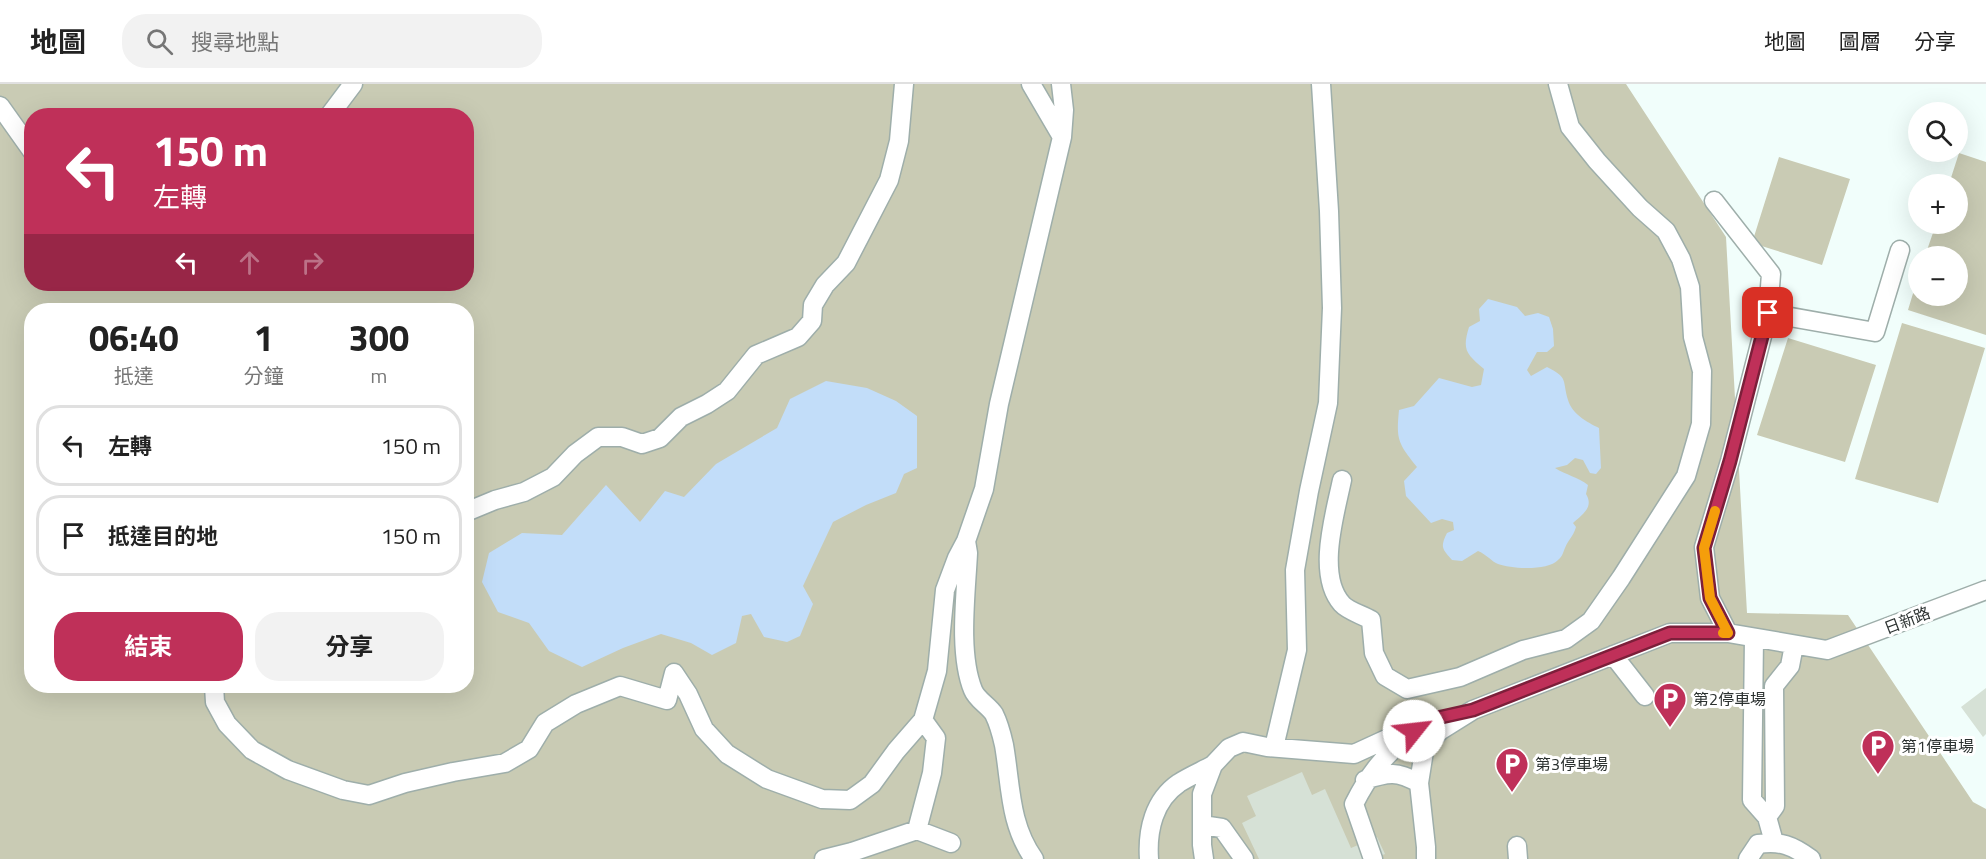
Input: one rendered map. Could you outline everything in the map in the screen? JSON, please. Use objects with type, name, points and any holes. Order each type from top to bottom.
[{"type":"street","points":[[335,108],[353,84]]},
{"type":"street","points":[[474,509],[524,492],[553,477],[575,454],[598,437],[622,437],[642,444],[660,438],[681,417],[728,391],[756,355],[798,337],[813,321],[813,305],[825,285],[846,263],[889,180],[899,141],[904,84]]},
{"type":"street","points":[[1031,84],[1062,137]]},
{"type":"street","points":[[214,693],[215,702],[227,724],[252,750],[288,770],[343,790],[369,795],[405,783],[506,763],[529,749],[545,723],[576,704],[620,686],[667,700],[674,673],[688,694],[704,729],[727,754],[766,779],[822,799],[850,800],[872,784],[923,720],[937,671],[945,590],[966,541],[984,489],[999,404],[1062,137],[1064,110],[1061,84]]},
{"type":"street","points":[[1274,747],[1298,650],[1295,570],[1328,404],[1332,308],[1329,210],[1321,84]]},
{"type":"street","points":[[1342,480],[1328,549],[1330,582],[1342,605],[1371,620],[1374,653],[1385,676],[1407,689],[1460,677],[1523,650],[1566,639],[1591,621],[1686,476],[1701,424],[1702,371],[1693,337],[1690,287],[1681,259],[1666,231],[1640,208],[1597,161],[1570,127],[1558,84]]},
{"type":"street","points":[[0,106],[24,140]]},
{"type":"street","points":[[1714,201],[1771,274],[1768,313],[1730,461],[1704,548],[1710,598],[1728,633]]},
{"type":"street","points":[[1768,313],[1875,332],[1900,250]]},
{"type":"street","points":[[966,541],[968,554],[964,640],[966,672],[974,694],[994,714],[1004,744],[1009,794],[1017,828],[1034,859]]},
{"type":"street","name":"日新路","points":[[1794,645],[1827,650],[1986,590]]},
{"type":"street","points":[[1149,859],[1148,842],[1156,806],[1178,784],[1213,765],[1229,748],[1243,742],[1354,754],[1428,720],[1473,710],[1670,633],[1728,633],[1794,645],[1790,666],[1774,686],[1766,690],[1753,685]]},
{"type":"street","points":[[1754,638],[1752,800],[1767,817],[1774,842]]},
{"type":"street","points":[[1613,655],[1645,696]]},
{"type":"street","points":[[1767,817],[1775,806],[1774,686]]},
{"type":"street","points":[[1426,859],[1419,783],[1425,745],[1441,730],[1473,710]]},
{"type":"street","points":[[917,830],[932,773],[936,738],[923,720]]},
{"type":"street","points":[[1373,859],[1354,804],[1365,780],[1387,754],[1428,720]]},
{"type":"street","points":[[1204,859],[1202,794],[1213,765]]},
{"type":"street","points":[[1365,780],[1387,773],[1403,774],[1419,783]]},
{"type":"street","points":[[1202,825],[1222,828],[1244,859]]},
{"type":"street","points":[[824,859],[917,830],[951,843]]},
{"type":"street","points":[[1748,859],[1758,844],[1774,842],[1792,846],[1811,859]]},
{"type":"green space","points":[[0,84],[1626,84],[1726,237],[1747,613],[1848,615],[1973,802],[1986,809],[1986,859],[0,859]]},
{"type":"green space","points":[[1968,156],[1986,162],[1986,335],[1908,310],[1909,306],[1968,306],[1968,246],[1928,246],[1933,234],[1968,234],[1968,174],[1952,174],[1956,162],[1968,162]]},
{"type":"green space","points":[[1779,157],[1850,179],[1822,265],[1752,243]]},
{"type":"green space","points":[[1902,323],[1985,348],[1938,503],[1855,479]]},
{"type":"green space","points":[[1788,338],[1876,365],[1845,462],[1757,435]]},
{"type":"water","points":[[1488,299],[1517,307],[1525,316],[1538,313],[1549,317],[1553,329],[1554,346],[1547,352],[1537,352],[1527,370],[1531,376],[1547,367],[1559,374],[1564,380],[1570,405],[1576,413],[1599,428],[1601,468],[1596,474],[1590,473],[1583,460],[1575,458],[1567,465],[1555,468],[1588,485],[1586,494],[1589,503],[1586,510],[1573,523],[1575,530],[1561,557],[1553,564],[1546,566],[1520,568],[1504,566],[1495,563],[1478,551],[1462,561],[1452,560],[1444,550],[1443,542],[1447,533],[1454,530],[1453,522],[1442,519],[1431,523],[1406,496],[1404,481],[1417,467],[1402,446],[1398,435],[1399,410],[1414,406],[1439,378],[1472,387],[1481,385],[1484,369],[1469,355],[1466,341],[1469,327],[1480,321],[1479,309]]},
{"type":"water","points":[[826,381],[867,388],[896,401],[917,416],[917,468],[904,474],[896,493],[833,522],[803,586],[813,604],[800,636],[787,642],[764,637],[751,614],[742,616],[736,643],[712,655],[691,643],[661,634],[582,667],[549,651],[529,623],[498,612],[482,582],[489,553],[522,533],[562,535],[606,485],[640,522],[665,491],[684,497],[716,464],[777,428],[790,399]]},
{"type":"building","points":[[1986,688],[1986,734],[1983,737],[1961,707]]},
{"type":"building","points":[[1302,772],[1312,795],[1325,789],[1351,848],[1377,837],[1385,854],[1373,859],[1259,859],[1242,823],[1256,816],[1247,796]]},
{"type":"slow traffic","points":[[1715,511],[1704,548],[1710,598],[1728,633],[1723,633]]},
{"type":"place","name":"第2停車場","points":[[1670,728]]},
{"type":"place","name":"第1停車場","points":[[1878,775]]},
{"type":"place","name":"第3停車場","points":[[1512,793]]},
{"type":"route","points":[[1414,731],[1428,720],[1473,710],[1670,633],[1728,633],[1710,598],[1704,548],[1730,461],[1768,313]]}]
